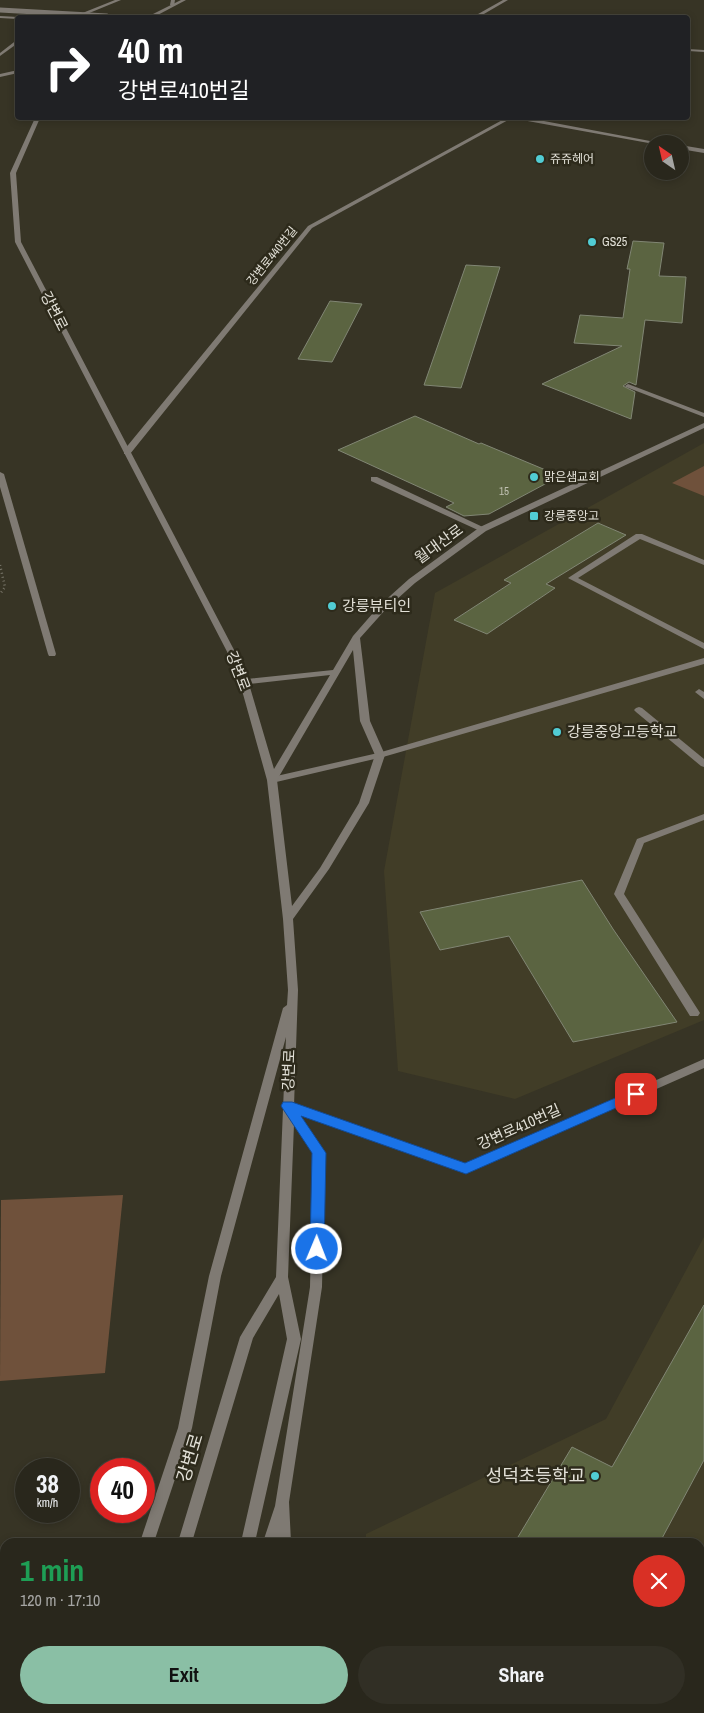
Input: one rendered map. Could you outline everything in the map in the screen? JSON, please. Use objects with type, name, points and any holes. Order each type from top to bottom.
[{"type":"street","points":[[80,15],[119,0]]},
{"type":"street","points":[[152,15],[172,3],[184,0]]},
{"type":"street","points":[[478,15],[506,0]]},
{"type":"street","points":[[0,10],[89,15]]},
{"type":"street","points":[[0,17],[15,18]]},
{"type":"street","points":[[0,55],[15,42]]},
{"type":"street","points":[[690,50],[704,51]]},
{"type":"street","points":[[0,76],[15,72]]},
{"type":"street","name":"강변로","points":[[36,120],[13,173],[18,242],[240,669],[272,780],[288,918],[293,990],[282,1277],[294,1339],[249,1538]]},
{"type":"street","name":"강변로440번길","points":[[127,452],[310,227],[505,120]]},
{"type":"street","points":[[533,120],[644,140]]},
{"type":"street","points":[[689,148],[704,151]]},
{"type":"street","points":[[628,386],[704,415]]},
{"type":"street","name":"월대산로","points":[[272,780],[356,638],[383,607],[412,581],[483,529],[704,425]]},
{"type":"street","points":[[0,474],[52,654]]},
{"type":"street","points":[[374,479],[483,529]]},
{"type":"street","points":[[704,564],[639,536],[572,578],[704,646]]},
{"type":"street","points":[[288,918],[324,869],[364,803],[380,755],[365,721],[356,638]]},
{"type":"street","points":[[272,780],[380,755],[704,661]]},
{"type":"street","points":[[243,682],[336,672]]},
{"type":"street","points":[[639,710],[704,764]]},
{"type":"street","points":[[694,1013],[619,894],[640,841],[704,817]]},
{"type":"street","points":[[148,1538],[185,1428],[215,1276],[293,990]]},
{"type":"street","name":"강변로410번길","points":[[288,1106],[466,1169],[704,1064]]},
{"type":"street","points":[[271,1538],[282,1502],[316,1287],[319,1153],[288,1106]]},
{"type":"street","name":"강변로","points":[[186,1538],[247,1337],[282,1277]]},
{"type":"street","points":[[282,1502],[284,1538]]},
{"type":"path","points":[[0,565],[5,587],[0,594]]},
{"type":"shaded area","name":"강릉중앙고등학교","points":[[704,443],[704,1020],[515,1099],[398,1071],[384,871],[435,593]]},
{"type":"shaded area","points":[[704,466],[704,496],[672,483]]},
{"type":"shaded area","points":[[123,1195],[105,1373],[0,1381],[1,1200]]},
{"type":"shaded area","name":"성덕초등학교","points":[[704,1237],[704,1538],[366,1538],[366,1534],[606,1419]]},
{"type":"building","points":[[633,241],[664,243],[659,276],[686,277],[682,323],[645,320],[636,385],[629,382],[623,386],[635,392],[631,419],[542,384],[622,346],[574,343],[580,315],[623,318],[630,269],[627,269]]},
{"type":"building","points":[[466,265],[500,267],[461,388],[424,385]]},
{"type":"building","points":[[330,301],[362,304],[332,362],[298,359]]},
{"type":"building","points":[[415,416],[560,476],[489,514],[464,516],[446,507],[454,503],[338,450]]},
{"type":"building","points":[[598,523],[626,535],[546,584],[555,588],[487,634],[454,620],[511,583],[504,580]]},
{"type":"building","points":[[582,880],[677,1022],[573,1042],[509,936],[440,950],[420,912]]},
{"type":"building","points":[[704,1305],[704,1460],[662,1538],[517,1538],[572,1447],[612,1467]]},
{"type":"place","name":"쥬쥬헤어","points":[[540,159]]},
{"type":"place","name":"GS25","points":[[592,242]]},
{"type":"place","name":"맑은샘교회","points":[[534,477]]},
{"type":"place","name":"강릉중앙고","points":[[534,516]]},
{"type":"place","name":"강릉뷰티인","points":[[332,606]]},
{"type":"place","name":"강릉중앙고등학교","points":[[557,732]]},
{"type":"place","name":"성덕초등학교","points":[[595,1476]]},
{"type":"route","points":[[317,1249],[319,1153],[288,1106],[466,1169],[636,1094]]}]
